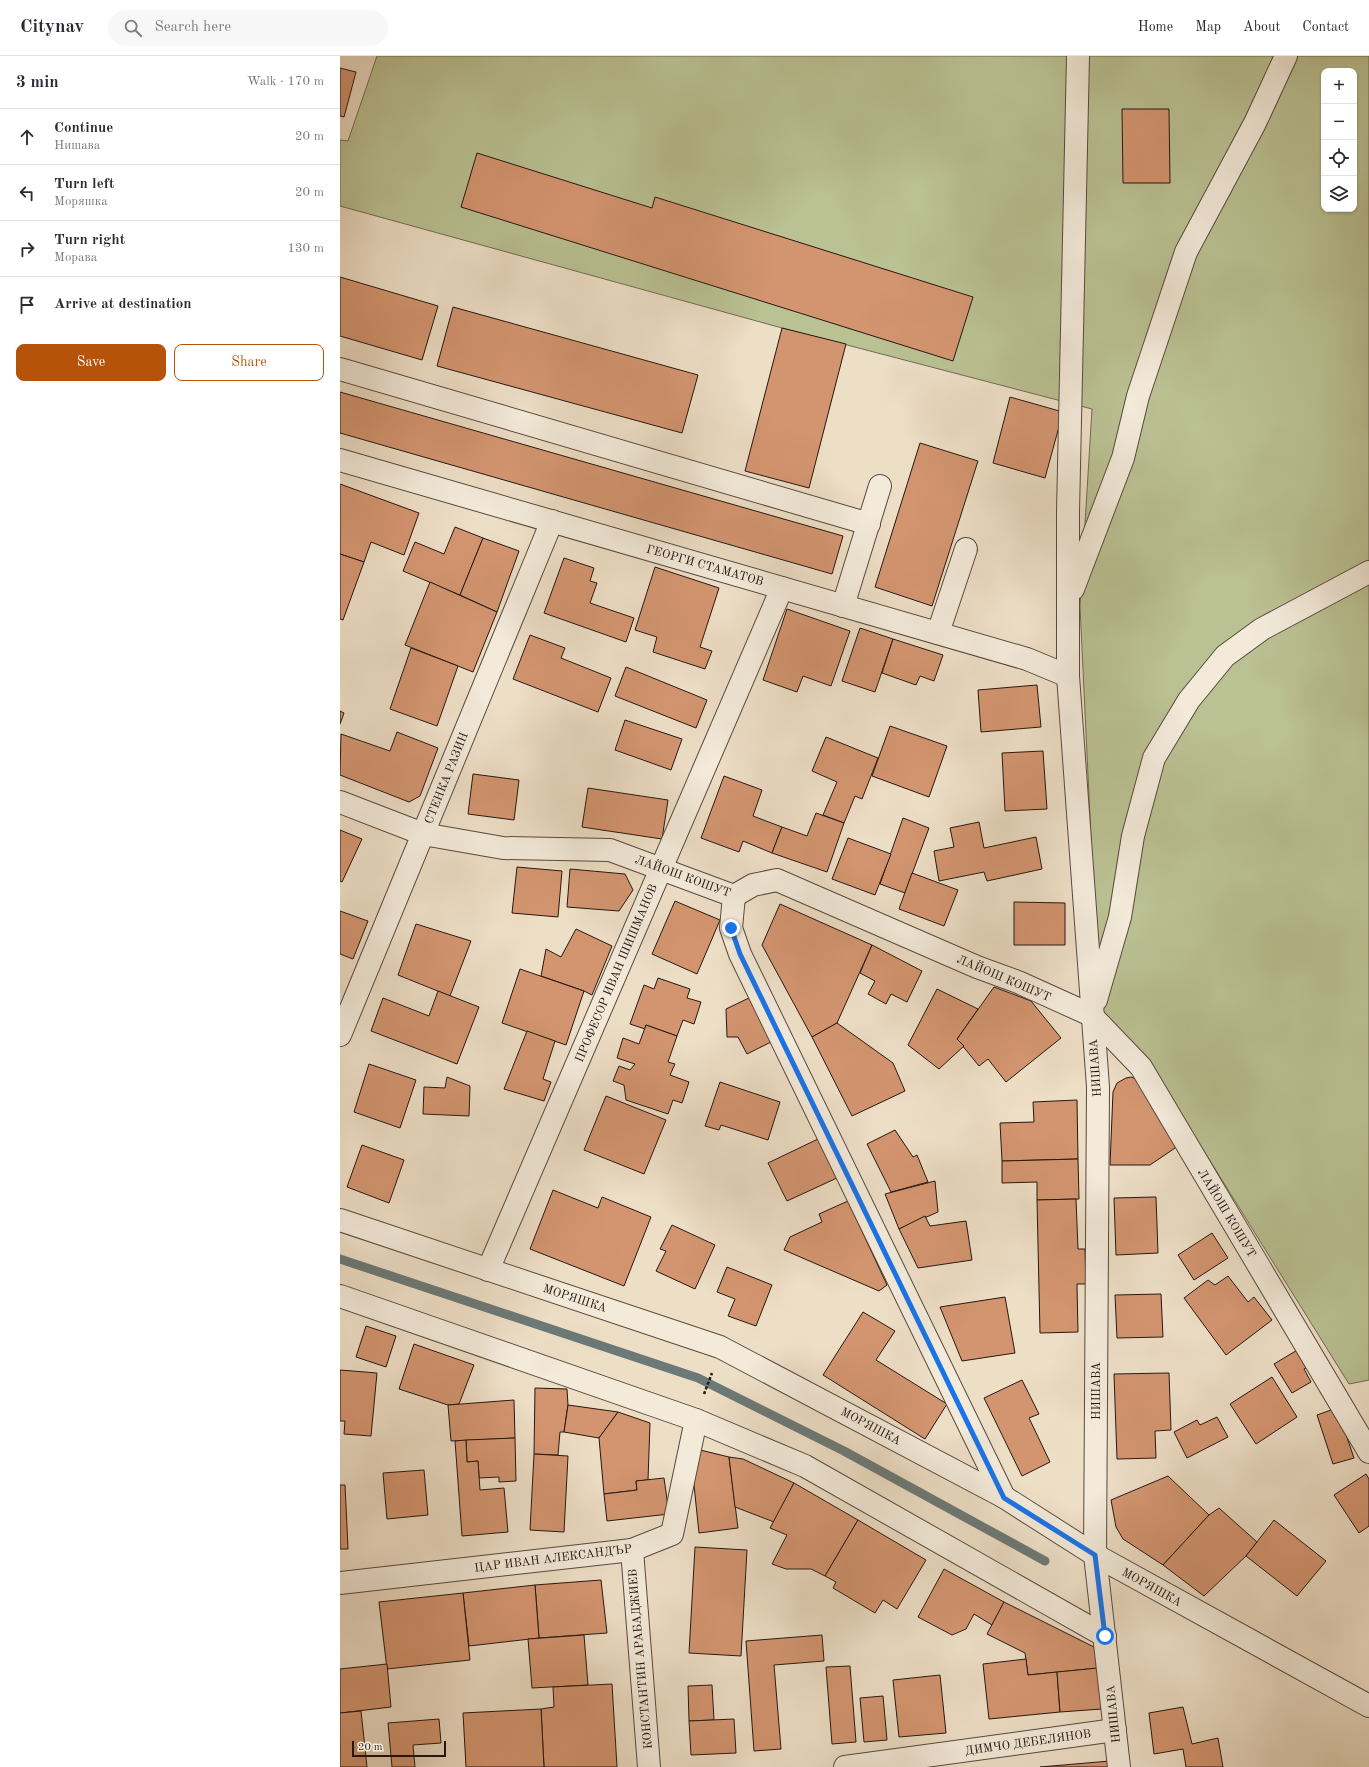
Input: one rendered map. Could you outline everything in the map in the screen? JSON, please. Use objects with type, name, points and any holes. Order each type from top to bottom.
[{"type":"street","name":"НИШАВА","points":[[1078,56],[1068,512],[1068,676],[1098,1087],[1095,1555],[1119,1767]]},
{"type":"street","points":[[1068,601],[1123,458],[1138,396],[1186,252],[1256,123],[1286,56]]},
{"type":"street","points":[[340,369],[869,524]]},
{"type":"street","name":"ГЕОРГИ СТАМАТОВ","points":[[340,460],[1027,659],[1068,676]]},
{"type":"street","points":[[843,606],[880,486]]},
{"type":"street","name":"СТЕНКА РАЗИН","points":[[340,1035],[552,521]]},
{"type":"street","points":[[938,633],[966,549]]},
{"type":"street","points":[[1092,1015],[1120,917],[1133,836],[1154,758],[1189,700],[1225,656],[1262,629],[1369,572]]},
{"type":"street","name":"ПРОФЕСОР ИВАН ШИШМАНОВ","points":[[488,1270],[782,588]]},
{"type":"street","name":"ЛАЙОШ КОШУТ","points":[[340,802],[423,834],[503,848],[610,850],[734,896],[753,885],[777,880],[1092,1015],[1141,1067],[1369,1452]]},
{"type":"street","points":[[734,896],[731,928],[740,954],[1004,1498]]},
{"type":"street","name":"МОРЯШКА","points":[[340,1220],[720,1347],[1004,1498],[1095,1555],[1369,1706]]},
{"type":"street","points":[[340,1296],[696,1420],[805,1466],[1105,1636]]},
{"type":"street","name":"ЦАР ИВАН АЛЕКСАНДЪР","points":[[340,1583],[632,1550],[672,1534],[696,1420]]},
{"type":"street","name":"КОНСТАНТИН АРАБАДЖИЕВ","points":[[632,1550],[649,1767]]},
{"type":"street","name":"ДИМЧО ДЕБЕЛЯНОВ","points":[[845,1767],[1115,1730]]},
{"type":"path","points":[[696,1420],[720,1347]]},
{"type":"green space","points":[[377,56],[1369,56],[1369,1380],[1349,1384],[1151,1066],[1099,1007],[1080,606],[1092,409],[782,328],[340,206],[340,140],[348,141]]},
{"type":"building","points":[[340,68],[356,72],[344,117],[340,116]]},
{"type":"building","points":[[1122,109],[1169,109],[1170,183],[1123,183]]},
{"type":"building","points":[[477,153],[652,208],[655,197],[973,297],[953,361],[461,207]]},
{"type":"building","points":[[340,277],[438,306],[422,360],[340,336]]},
{"type":"building","points":[[453,307],[698,375],[682,433],[437,366]]},
{"type":"building","points":[[782,328],[846,344],[809,488],[745,471]]},
{"type":"building","points":[[340,392],[843,536],[832,574],[340,433]]},
{"type":"building","points":[[1010,397],[1063,412],[1045,478],[993,463]]},
{"type":"building","points":[[920,443],[978,461],[932,606],[875,587]]},
{"type":"building","points":[[340,484],[419,513],[404,555],[371,542],[364,562],[340,554]]},
{"type":"building","points":[[455,527],[483,538],[460,595],[403,571],[415,542],[444,554]]},
{"type":"building","points":[[483,538],[519,551],[497,612],[460,595]]},
{"type":"building","points":[[340,554],[364,562],[343,620],[340,619]]},
{"type":"building","points":[[564,558],[594,568],[590,581],[597,583],[590,603],[634,618],[626,642],[544,613]]},
{"type":"building","points":[[655,567],[719,588],[700,647],[712,651],[705,669],[653,652],[657,637],[635,630]]},
{"type":"building","points":[[430,582],[497,612],[473,672],[405,645]]},
{"type":"building","points":[[787,609],[850,631],[831,686],[803,676],[797,692],[763,680]]},
{"type":"building","points":[[860,628],[893,639],[875,692],[842,681]]},
{"type":"building","points":[[530,635],[565,648],[561,658],[611,678],[598,712],[513,679]]},
{"type":"building","points":[[893,639],[943,655],[934,681],[920,676],[916,685],[882,673]]},
{"type":"building","points":[[411,648],[458,666],[437,726],[390,709]]},
{"type":"building","points":[[626,667],[707,700],[696,728],[615,696]]},
{"type":"building","points":[[1037,685],[1041,727],[981,732],[978,690]]},
{"type":"building","points":[[340,711],[344,713],[340,724]]},
{"type":"building","points":[[625,720],[682,739],[671,770],[615,750]]},
{"type":"building","points":[[890,726],[947,746],[929,797],[872,776]]},
{"type":"building","points":[[397,732],[438,748],[420,796],[409,802],[340,775],[341,734],[390,751]]},
{"type":"building","points":[[826,737],[878,758],[862,799],[855,796],[844,823],[823,815],[837,782],[812,771]]},
{"type":"building","points":[[1043,751],[1047,809],[1005,811],[1002,753]]},
{"type":"building","points":[[473,774],[519,780],[514,820],[468,814]]},
{"type":"building","points":[[724,776],[762,790],[753,816],[782,827],[772,853],[743,841],[739,852],[701,838]]},
{"type":"building","points":[[588,788],[668,800],[662,839],[582,827]]},
{"type":"building","points":[[816,813],[844,823],[827,872],[772,853],[782,827],[807,836]]},
{"type":"building","points":[[903,818],[929,828],[905,893],[880,884]]},
{"type":"building","points":[[979,822],[984,848],[1036,837],[1042,869],[987,881],[984,872],[939,881],[934,851],[954,847],[950,828]]},
{"type":"building","points":[[340,830],[362,839],[342,882],[340,881]]},
{"type":"building","points":[[848,838],[891,854],[875,895],[832,879]]},
{"type":"building","points":[[517,867],[562,871],[558,917],[512,913]]},
{"type":"building","points":[[570,869],[625,874],[633,890],[619,911],[567,907]]},
{"type":"building","points":[[912,873],[958,890],[944,926],[899,909]]},
{"type":"building","points":[[675,901],[720,920],[697,974],[652,954]]},
{"type":"building","points":[[1014,902],[1065,903],[1065,945],[1014,945]]},
{"type":"building","points":[[780,904],[872,945],[837,1023],[812,1037],[762,945]]},
{"type":"building","points":[[340,911],[368,921],[353,959],[340,954]]},
{"type":"building","points":[[416,924],[471,941],[450,996],[398,975]]},
{"type":"building","points":[[576,929],[612,946],[592,995],[541,976],[546,949],[561,957]]},
{"type":"building","points":[[872,945],[922,971],[907,1002],[891,994],[886,1004],[868,994],[875,981],[860,973]]},
{"type":"building","points":[[520,969],[584,991],[566,1045],[502,1023]]},
{"type":"building","points":[[658,978],[690,989],[687,998],[701,1002],[694,1024],[683,1020],[677,1036],[646,1025],[645,1029],[630,1024],[644,985],[654,989]]},
{"type":"building","points":[[994,987],[1031,1001],[1061,1038],[1006,1082],[988,1059],[979,1066],[957,1039]]},
{"type":"building","points":[[937,989],[978,1009],[957,1039],[964,1046],[939,1069],[908,1045]]},
{"type":"building","points":[[438,991],[479,1007],[457,1064],[371,1031],[383,998],[429,1016]]},
{"type":"building","points":[[751,997],[773,1041],[747,1054],[738,1037],[727,1037],[726,1009]]},
{"type":"building","points":[[837,1023],[893,1063],[905,1091],[852,1116],[812,1037]]},
{"type":"building","points":[[646,1025],[677,1036],[668,1062],[675,1064],[670,1075],[689,1082],[682,1103],[673,1100],[668,1114],[626,1100],[624,1085],[613,1081],[619,1066],[630,1070],[635,1064],[617,1058],[623,1038],[639,1044]]},
{"type":"building","points":[[527,1031],[555,1041],[543,1079],[551,1082],[544,1101],[504,1089]]},
{"type":"building","points":[[369,1064],[416,1080],[400,1128],[354,1112]]},
{"type":"building","points":[[447,1077],[470,1086],[469,1116],[423,1114],[424,1087],[445,1088]]},
{"type":"building","points":[[1131,1077],[1136,1079],[1178,1146],[1150,1165],[1110,1165],[1113,1092],[1117,1083]]},
{"type":"building","points":[[720,1082],[780,1102],[768,1140],[721,1125],[719,1130],[705,1126]]},
{"type":"building","points":[[606,1096],[666,1120],[644,1174],[584,1150]]},
{"type":"building","points":[[1077,1100],[1078,1159],[1002,1161],[1000,1123],[1034,1122],[1033,1102]]},
{"type":"building","points":[[895,1130],[913,1157],[917,1155],[928,1182],[891,1192],[867,1144]]},
{"type":"building","points":[[818,1139],[837,1178],[787,1201],[768,1163]]},
{"type":"building","points":[[362,1145],[404,1160],[389,1203],[347,1187]]},
{"type":"building","points":[[1078,1159],[1079,1199],[1037,1200],[1037,1182],[1002,1183],[1002,1161]]},
{"type":"building","points":[[935,1181],[938,1212],[899,1229],[885,1194]]},
{"type":"building","points":[[553,1190],[598,1208],[602,1197],[651,1217],[624,1286],[530,1249]]},
{"type":"building","points":[[1156,1197],[1158,1253],[1116,1255],[1114,1198]]},
{"type":"building","points":[[1076,1199],[1078,1249],[1085,1249],[1086,1284],[1077,1284],[1078,1332],[1040,1333],[1037,1200]]},
{"type":"building","points":[[848,1201],[887,1285],[879,1291],[784,1250],[790,1237],[822,1222],[819,1214]]},
{"type":"building","points":[[925,1216],[930,1226],[966,1221],[972,1260],[918,1268],[899,1229]]},
{"type":"building","points":[[672,1225],[715,1245],[695,1289],[656,1271],[666,1251],[660,1249]]},
{"type":"building","points":[[1212,1233],[1228,1258],[1194,1280],[1178,1255]]},
{"type":"building","points":[[727,1267],[772,1285],[756,1326],[728,1316],[735,1299],[717,1292]]},
{"type":"building","points":[[1228,1276],[1248,1302],[1254,1297],[1272,1320],[1226,1355],[1184,1298],[1208,1280],[1215,1285]]},
{"type":"building","points":[[1161,1294],[1163,1337],[1117,1338],[1115,1295]]},
{"type":"building","points":[[1005,1297],[1015,1353],[962,1361],[940,1307]]},
{"type":"building","points":[[863,1312],[895,1331],[876,1360],[947,1404],[925,1439],[823,1375]]},
{"type":"building","points":[[366,1326],[396,1336],[386,1367],[356,1357]]},
{"type":"building","points":[[414,1344],[474,1365],[459,1404],[448,1405],[399,1389]]},
{"type":"building","points":[[1299,1349],[1310,1366],[1304,1369],[1311,1382],[1292,1393],[1274,1364]]},
{"type":"building","points":[[340,1370],[377,1373],[371,1436],[344,1434],[345,1421],[340,1421]]},
{"type":"building","points":[[1169,1373],[1171,1430],[1155,1431],[1156,1458],[1117,1459],[1114,1374]]},
{"type":"building","points":[[1272,1377],[1297,1417],[1256,1444],[1230,1404]]},
{"type":"building","points":[[1022,1380],[1039,1414],[1029,1418],[1050,1462],[1022,1476],[984,1398]]},
{"type":"building","points":[[535,1388],[567,1389],[568,1405],[564,1432],[560,1432],[558,1455],[534,1454]]},
{"type":"building","points":[[514,1400],[515,1438],[451,1441],[448,1405]]},
{"type":"building","points":[[568,1405],[618,1412],[599,1438],[564,1432]]},
{"type":"building","points":[[1337,1408],[1354,1458],[1333,1464],[1317,1415]]},
{"type":"building","points":[[618,1412],[650,1423],[648,1480],[636,1481],[637,1490],[604,1494],[599,1438]]},
{"type":"building","points":[[1217,1417],[1228,1437],[1187,1458],[1174,1432],[1197,1420],[1200,1425]]},
{"type":"building","points":[[515,1438],[516,1481],[499,1482],[499,1477],[479,1478],[478,1461],[467,1462],[466,1440]]},
{"type":"building","points":[[466,1440],[467,1462],[478,1461],[480,1490],[504,1488],[508,1532],[462,1536],[455,1441]]},
{"type":"building","points":[[696,1449],[729,1457],[738,1528],[699,1533],[692,1466]]},
{"type":"building","points":[[534,1454],[568,1456],[564,1532],[530,1530]]},
{"type":"building","points":[[729,1457],[743,1459],[794,1483],[774,1522],[735,1507]]},
{"type":"building","points":[[424,1470],[428,1515],[387,1519],[383,1473]]},
{"type":"building","points":[[1366,1474],[1369,1479],[1369,1526],[1359,1533],[1334,1495]]},
{"type":"building","points":[[1168,1476],[1209,1515],[1163,1565],[1123,1539],[1116,1527],[1111,1500]]},
{"type":"building","points":[[664,1478],[669,1514],[607,1521],[604,1494],[637,1490],[636,1481]]},
{"type":"building","points":[[794,1483],[858,1520],[825,1576],[811,1569],[786,1569],[772,1564],[787,1535],[770,1528]]},
{"type":"building","points":[[340,1485],[345,1485],[348,1549],[340,1549]]},
{"type":"building","points":[[1219,1508],[1257,1542],[1246,1556],[1204,1596],[1163,1565],[1209,1515]]},
{"type":"building","points":[[858,1520],[926,1560],[897,1609],[883,1600],[875,1613],[833,1588],[836,1582],[825,1576]]},
{"type":"building","points":[[1274,1520],[1326,1561],[1297,1596],[1246,1556]]},
{"type":"building","points":[[695,1547],[747,1550],[741,1656],[689,1653]]},
{"type":"building","points":[[944,1569],[1004,1602],[992,1625],[974,1614],[966,1629],[952,1635],[918,1617]]},
{"type":"building","points":[[601,1580],[607,1633],[539,1638],[535,1585]]},
{"type":"building","points":[[535,1585],[539,1638],[469,1646],[463,1593]]},
{"type":"building","points":[[463,1593],[470,1660],[387,1669],[379,1602]]},
{"type":"building","points":[[1004,1602],[1096,1648],[1098,1668],[1028,1675],[1025,1653],[987,1634]]},
{"type":"building","points":[[584,1635],[588,1685],[532,1688],[528,1639]]},
{"type":"building","points":[[822,1635],[824,1661],[774,1665],[781,1749],[754,1751],[746,1641]]},
{"type":"building","points":[[1026,1659],[1028,1675],[1057,1672],[1060,1712],[989,1719],[983,1664]]},
{"type":"building","points":[[387,1664],[391,1707],[340,1713],[340,1669]]},
{"type":"building","points":[[850,1666],[856,1742],[832,1744],[826,1667]]},
{"type":"building","points":[[1098,1668],[1102,1709],[1060,1712],[1057,1672]]},
{"type":"building","points":[[940,1675],[946,1733],[899,1737],[893,1680]]},
{"type":"building","points":[[612,1684],[617,1767],[544,1767],[541,1709],[554,1707],[553,1687]]},
{"type":"building","points":[[712,1685],[714,1720],[689,1721],[688,1686]]},
{"type":"building","points":[[883,1696],[887,1740],[864,1742],[860,1698]]},
{"type":"building","points":[[1183,1707],[1192,1744],[1218,1738],[1223,1767],[1186,1767],[1183,1749],[1154,1754],[1149,1713]]},
{"type":"building","points":[[541,1709],[544,1767],[466,1767],[463,1713]]},
{"type":"building","points":[[361,1711],[367,1767],[340,1767],[340,1713]]},
{"type":"building","points":[[439,1719],[441,1743],[413,1745],[415,1767],[392,1767],[388,1723]]},
{"type":"building","points":[[734,1719],[736,1753],[691,1755],[689,1721]]},
{"type":"building","points":[[1110,1761],[1110,1767],[1040,1767]]},
{"type":"waterway","points":[[340,1259],[698,1378],[844,1451],[1045,1561]]},
{"type":"route","points":[[731,928],[740,954],[1004,1498],[1095,1555],[1105,1636]]}]
